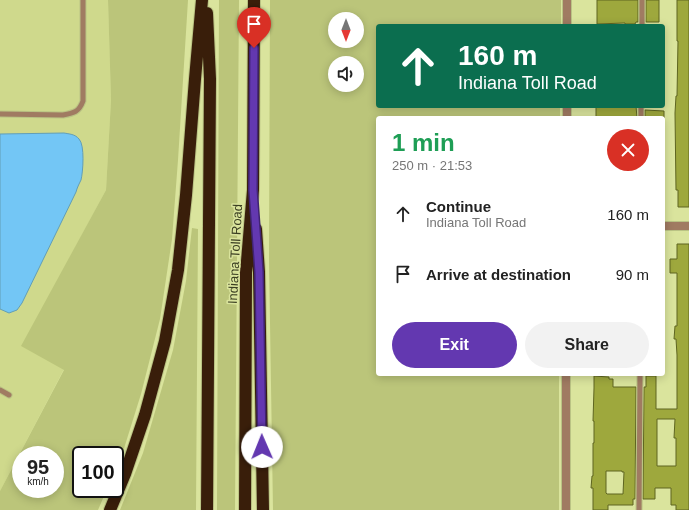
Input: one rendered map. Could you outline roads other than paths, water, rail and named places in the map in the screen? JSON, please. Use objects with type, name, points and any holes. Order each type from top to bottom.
[{"type":"highway","points":[[110,510],[125,474],[145,415],[165,341],[178,270],[186,195],[202,0]]},
{"type":"highway","name":"Indiana Toll Road","points":[[206,0],[210,79],[208,510]]},
{"type":"highway","name":"Indiana Toll Road","points":[[245,510],[246,273],[253,190],[254,0]]},
{"type":"highway","points":[[253,190],[259,272],[263,510]]},
{"type":"street","points":[[567,0],[567,24]]},
{"type":"street","points":[[665,226],[689,226]]},
{"type":"street","points":[[566,376],[566,510]]},
{"type":"lane","points":[[0,114],[63,115],[77,111],[81,107],[83,101],[83,0]]},
{"type":"lane","points":[[642,0],[642,24]]},
{"type":"lane","points":[[639,510],[640,376]]},
{"type":"lane","points":[[0,390],[10,395]]},
{"type":"water","points":[[64,133],[76,136],[81,142],[83,159],[81,180],[22,303],[17,310],[9,313],[0,309],[0,134]]}]
